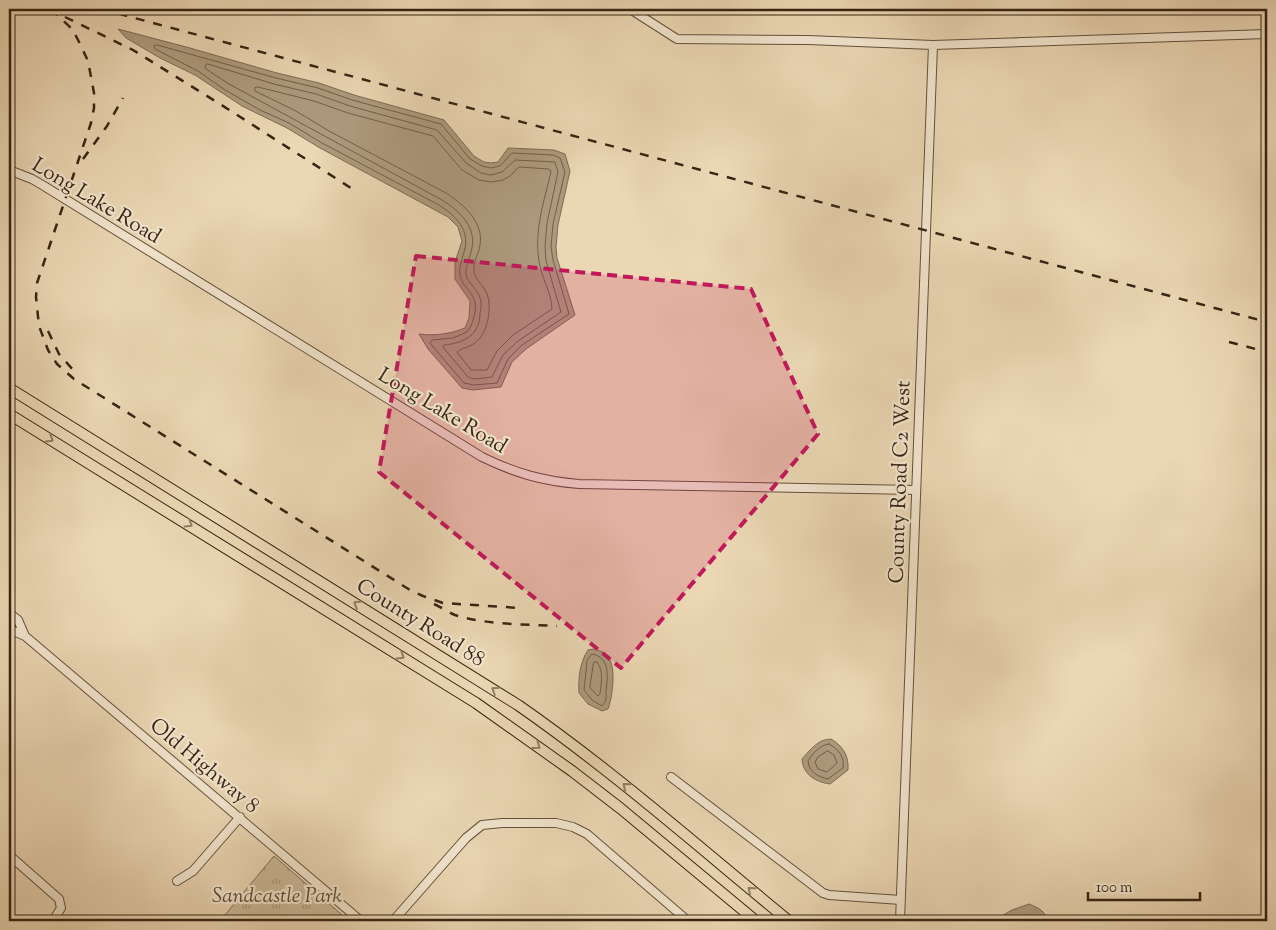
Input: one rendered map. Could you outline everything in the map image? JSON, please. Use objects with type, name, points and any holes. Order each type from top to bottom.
[{"type":"main road","name":"County Road 88","points":[[9,388],[518,705],[623,783],[789,921]]},
{"type":"main road","name":"County Road 88","points":[[9,414],[492,714],[620,808],[756,921]]},
{"type":"street","points":[[630,9],[677,39],[808,40],[933,45],[1267,34]]},
{"type":"street","name":"County Road C2 West","points":[[900,921],[933,45]]},
{"type":"street","name":"Long Lake Road","points":[[9,170],[44,186],[482,456],[521,474],[579,484],[916,490]]},
{"type":"street","name":"Old Highway 8","points":[[9,613],[18,620],[25,636]]},
{"type":"street","name":"Old Highway 8","points":[[9,629],[25,636],[361,921]]},
{"type":"street","points":[[670,777],[823,892],[829,895],[901,900]]},
{"type":"street","points":[[177,881],[193,871],[240,817]]},
{"type":"street","points":[[393,921],[466,838],[482,825],[502,822],[556,824],[573,827],[587,834],[688,921]]},
{"type":"street","points":[[9,856],[59,899],[61,908],[53,921]]},
{"type":"highlighted area","points":[[416,256],[751,289],[818,434],[621,668],[379,472]]},
{"type":"green space","name":"Sandcastle Park","points":[[274,856],[341,914],[335,921],[220,921]]},
{"type":"water","points":[[118,29],[319,83],[354,95],[444,120],[474,156],[484,162],[498,162],[508,148],[554,150],[565,154],[570,171],[558,225],[556,247],[557,258],[575,315],[526,349],[512,362],[501,387],[473,390],[462,388],[428,349],[419,334],[437,335],[459,330],[465,328],[469,318],[470,301],[455,279],[455,262],[462,241],[458,227],[448,217],[320,148],[287,128],[242,106],[195,75],[160,58],[126,38]]},
{"type":"water","points":[[594,649],[607,656],[613,671],[613,685],[608,709],[602,711],[588,704],[579,693],[581,665],[588,650]]},
{"type":"water","points":[[831,739],[844,752],[848,770],[830,784],[820,782],[811,777],[803,765],[802,759],[818,743]]},
{"type":"water","points":[[1029,904],[1041,910],[1048,921],[993,921],[1012,910]]},
{"type":"railway","points":[[51,9],[73,30],[88,61],[94,93],[91,123],[37,283],[36,297],[39,326],[48,350],[57,364],[74,379],[410,590],[443,603],[520,608]]},
{"type":"railway","points":[[101,9],[1267,322]]},
{"type":"railway","points":[[65,17],[133,50],[354,190]]},
{"type":"railway","points":[[83,159],[107,126],[123,98]]},
{"type":"railway","points":[[48,331],[59,354],[75,372]]},
{"type":"railway","points":[[1229,342],[1267,352]]},
{"type":"railway","points":[[434,604],[455,615],[480,621],[557,626]]}]
